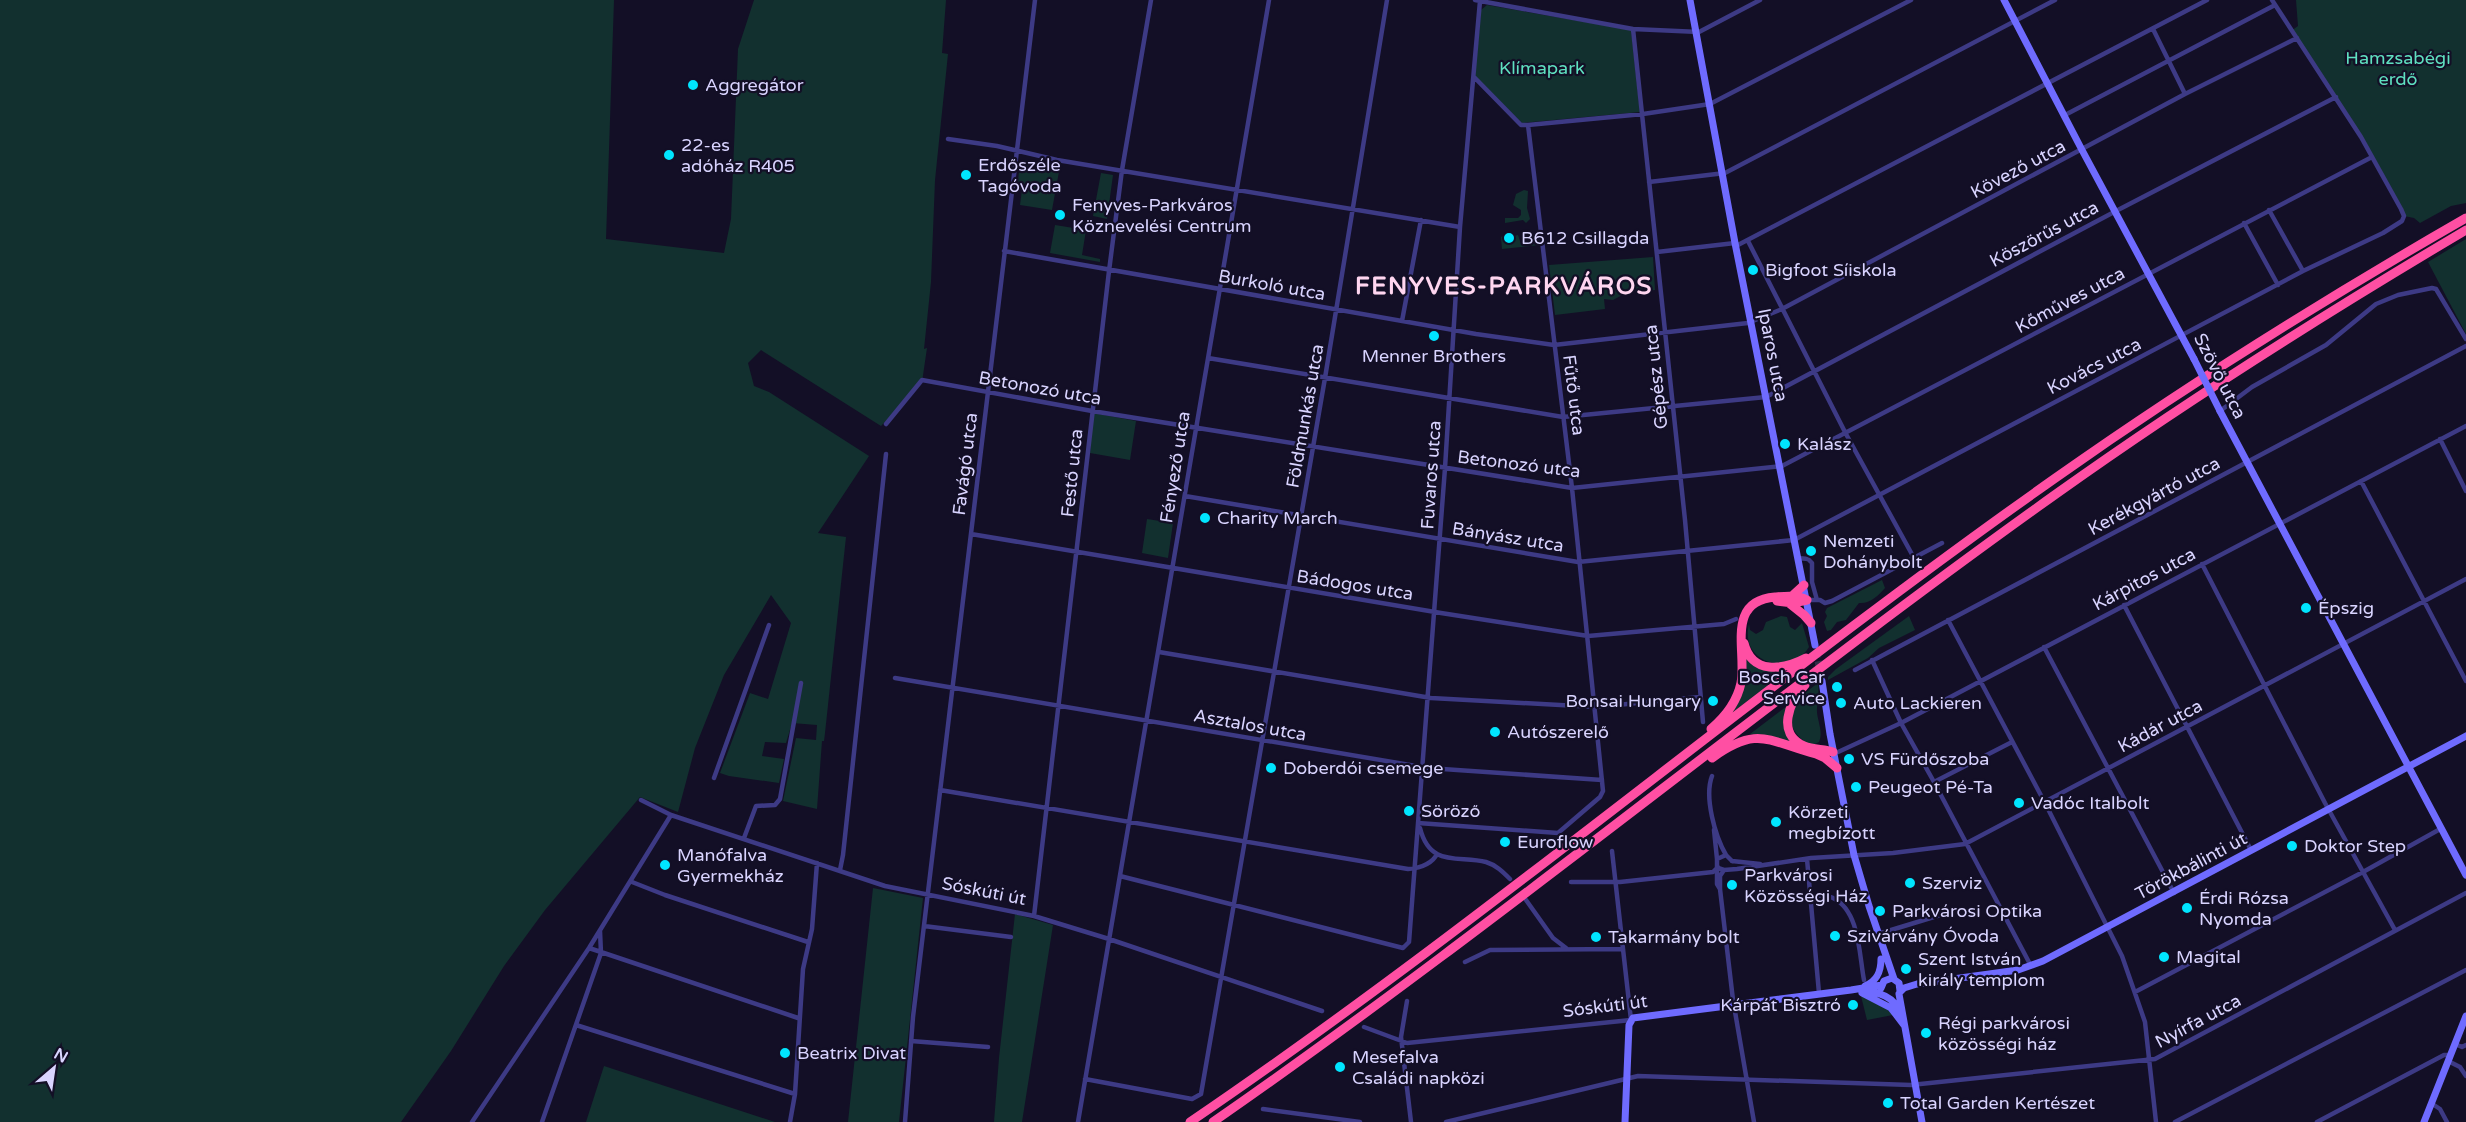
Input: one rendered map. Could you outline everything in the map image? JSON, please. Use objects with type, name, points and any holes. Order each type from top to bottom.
[{"type":"highway","points":[[1190,1122],[1371,994],[2014,508],[2136,422],[2358,281],[2466,218]]},
{"type":"highway","points":[[1214,1122],[1343,1031],[1823,666],[2125,445],[2349,300],[2466,230]]},
{"type":"highway","points":[[1803,585],[1789,599],[1763,604],[1748,618],[1744,641],[1748,653],[1756,662],[1769,668],[1784,668],[1834,642]]},
{"type":"highway","points":[[1674,763],[1688,747],[1716,725],[1732,705],[1738,693],[1742,674],[1741,627],[1749,610],[1762,599],[1789,599],[1797,603],[1812,600]]},
{"type":"highway","points":[[1789,599],[1810,623]]},
{"type":"highway","points":[[1823,666],[1799,692],[1791,705],[1788,717],[1791,734],[1795,740],[1818,752],[1837,768]]},
{"type":"highway","points":[[1686,771],[1750,737],[1818,752],[1833,752]]},
{"type":"highway","points":[[1818,752],[1825,748],[1831,740]]},
{"type":"street","name":"Favágó utca","points":[[904,1122],[924,926],[1035,0]]},
{"type":"street","name":"Festő utca","points":[[1034,915],[1109,271],[1122,170],[1151,0]]},
{"type":"street","name":"Fényező utca","points":[[1078,1122],[1269,0]]},
{"type":"street","name":"Földmunkás utca","points":[[1085,1079],[1192,1099],[1201,1094],[1300,515],[1314,446],[1387,0]]},
{"type":"street","name":"Iparos utca","points":[[1690,0],[1803,585],[1812,600],[1810,623],[1815,645]]},
{"type":"street","points":[[1478,1],[1633,28],[1696,32],[1760,0]]},
{"type":"street","points":[[1474,77],[1521,125],[1643,114],[1710,104],[1911,0]]},
{"type":"street","name":"Szövő utca","points":[[2004,0],[2082,150],[2183,335],[2220,411],[2466,875]]},
{"type":"street","points":[[1649,182],[1722,174],[2055,0]]},
{"type":"street","points":[[1657,252],[1748,242],[2207,0]]},
{"type":"street","name":"Fuvaros utca","points":[[1235,905],[1402,948],[1409,942],[1424,767],[1460,227],[1474,77],[1478,1]]},
{"type":"street","points":[[2065,115],[2170,61],[2273,2],[2336,97],[2372,157]]},
{"type":"street","name":"Gépész utca","points":[[1633,28],[1688,551],[1703,722]]},
{"type":"street","points":[[2153,29],[2185,94]]},
{"type":"street","name":"Kövező utca","points":[[1751,323],[1782,309],[2185,94],[2297,38]]},
{"type":"street","name":"Köszörűs utca","points":[[1766,397],[2336,97]]},
{"type":"street","name":"Fűtő utca","points":[[1528,125],[1572,488],[1602,780]]},
{"type":"street","points":[[948,139],[1460,227]]},
{"type":"street","name":"Kőműves utca","points":[[1780,466],[1846,434],[2372,157]]},
{"type":"street","name":"Kovács utca","points":[[1794,540],[2303,271],[2400,224],[2404,216],[2372,157]]},
{"type":"street","points":[[2269,210],[2303,271]]},
{"type":"street","points":[[1402,321],[1421,220]]},
{"type":"street","points":[[2244,223],[2278,285]]},
{"type":"street","points":[[1748,242],[1846,434],[1914,558]]},
{"type":"street","name":"Burkoló utca","points":[[1004,251],[1336,310],[1554,345],[1751,323]]},
{"type":"street","points":[[2220,411],[2252,387],[2325,345],[2376,304],[2398,295],[2436,289],[2466,339]]},
{"type":"street","name":"Kerékgyártó utca","points":[[1855,670],[2466,346]]},
{"type":"street","points":[[1208,358],[1563,417],[1766,397]]},
{"type":"street","name":"Betonozó utca","points":[[886,424],[922,380],[1092,411],[1572,488],[1780,466]]},
{"type":"street","name":"Kárpitos utca","points":[[1833,752],[1838,753],[1901,723],[2466,426]]},
{"type":"street","points":[[2439,439],[2466,491]]},
{"type":"street","points":[[840,870],[886,454]]},
{"type":"street","points":[[2361,481],[2466,681]]},
{"type":"street","name":"Bányász utca","points":[[1185,496],[1578,562],[1794,540]]},
{"type":"street","name":"Bádogos utca","points":[[971,534],[1588,636],[1724,624],[1736,619]]},
{"type":"street","points":[[1798,558],[1808,559],[1812,563],[1812,600],[1825,603],[1942,543]]},
{"type":"street","points":[[2202,564],[2329,810],[2395,930]]},
{"type":"street","name":"Kádár utca","points":[[1765,865],[1965,844],[2466,579]]},
{"type":"street","points":[[2124,605],[2251,850]]},
{"type":"street","points":[[1948,620],[2108,927],[2135,992],[2145,1022],[2156,1122]]},
{"type":"street","points":[[714,778],[770,625]]},
{"type":"street","points":[[2044,647],[2174,893]]},
{"type":"street","points":[[1159,652],[1428,698],[1596,707],[1700,697]]},
{"type":"street","points":[[1872,660],[1901,723],[2031,966]]},
{"type":"street","name":"Asztalos utca","points":[[895,678],[1424,767],[1602,780]]},
{"type":"street","points":[[1822,681],[1833,752],[1854,855],[1878,934],[1896,981],[1922,1122]]},
{"type":"street","points":[[744,838],[756,806],[776,805],[780,799],[801,684]]},
{"type":"street","name":"Törökbálinti út","points":[[1885,995],[1899,993],[1904,988],[1917,984],[2018,970],[2031,966],[2174,893],[2466,736]]},
{"type":"street","points":[[1934,782],[2012,742]]},
{"type":"street","points":[[1712,776],[1709,784],[1718,868],[1717,884],[1720,889]]},
{"type":"street","points":[[1510,879],[1489,863],[1455,860],[1437,854],[1425,841],[1419,823],[1560,832],[1602,794],[1602,780]]},
{"type":"street","points":[[940,790],[1408,869],[1416,868],[1435,858],[1437,854]]},
{"type":"street","name":"Sóskúti út","points":[[640,800],[671,815],[885,886],[1034,915],[1322,1011]]},
{"type":"street","points":[[472,1122],[632,882],[671,815]]},
{"type":"street","points":[[1714,828],[1726,855],[1732,861],[1765,865]]},
{"type":"street","points":[[2135,992],[2442,828]]},
{"type":"street","points":[[1612,851],[1631,1020],[1625,1122]]},
{"type":"street","points":[[1717,858],[1726,855]]},
{"type":"street","points":[[1807,859],[1819,993]]},
{"type":"street","points":[[1732,861],[1720,876],[1720,889],[1734,1006],[1754,1122]]},
{"type":"street","points":[[790,1122],[795,1094],[798,1018],[808,942],[812,929],[817,863]]},
{"type":"street","points":[[1718,868],[1726,870],[1765,865]]},
{"type":"street","points":[[1571,882],[1615,883],[1713,872],[1718,868]]},
{"type":"street","points":[[1120,876],[1235,905]]},
{"type":"street","points":[[632,882],[808,942]]},
{"type":"street","name":"Nyírfa utca","points":[[1446,1122],[1626,1077],[1916,1085],[2150,1060],[2162,1056],[2466,893]]},
{"type":"street","points":[[1809,897],[1833,898],[1846,909],[1854,924],[1864,981]]},
{"type":"street","points":[[1526,900],[1553,938],[1567,948]]},
{"type":"street","points":[[1878,934],[1947,913]]},
{"type":"street","points":[[924,926],[1011,937]]},
{"type":"street","points":[[542,1122],[601,953],[600,931]]},
{"type":"street","points":[[1878,934],[1885,995],[1898,1008],[1904,1025]]},
{"type":"street","points":[[589,948],[798,1018]]},
{"type":"street","points":[[1465,962],[1490,950],[1622,949]]},
{"type":"street","points":[[1851,990],[1871,983],[1875,979],[1881,971],[1881,959]]},
{"type":"street","points":[[2175,1122],[2466,970]]},
{"type":"street","name":"Törökbálinti út","points":[[1883,983],[1896,981],[1917,984]]},
{"type":"street","name":"Sóskúti út","points":[[1364,1027],[1402,1042],[1631,1020],[1642,1016],[1851,990],[1883,983]]},
{"type":"street","points":[[1851,990],[1868,995],[1887,1005],[1904,1025]]},
{"type":"street","name":"Sóskúti út","points":[[1851,990],[1885,995]]},
{"type":"street","points":[[1407,1001],[1402,1042],[1411,1122]]},
{"type":"street","points":[[2424,1122],[2466,1016]]},
{"type":"street","points":[[576,1025],[795,1094]]},
{"type":"street","points":[[911,1041],[988,1047]]},
{"type":"street","points":[[2454,1044],[2466,1045]]},
{"type":"street","points":[[2317,1122],[2444,1055],[2460,1067],[2466,1076]]},
{"type":"street","points":[[2431,1103],[2440,1109],[2447,1122]]},
{"type":"street","points":[[1263,1109],[1360,1122]]},
{"type":"green space","points":[[0,0],[614,0],[606,239],[724,253],[731,219],[738,49],[754,0],[946,0],[942,53],[948,54],[935,180],[931,282],[924,349],[927,348],[922,382],[881,426],[761,350],[748,363],[754,386],[769,392],[869,456],[818,533],[846,537],[825,733],[824,741],[822,741],[817,809],[783,801],[796,738],[816,740],[817,725],[792,723],[786,743],[765,742],[762,756],[784,759],[779,783],[720,773],[750,693],[768,699],[791,623],[771,595],[724,675],[695,748],[678,812],[640,797],[545,910],[504,966],[451,1051],[401,1122],[0,1122]]},
{"type":"green space","name":"Hamzsabégi erdő","points":[[2296,0],[2466,0],[2466,203],[2451,206],[2420,223],[2414,218],[2404,216],[2372,157],[2291,31],[2298,26]]},
{"type":"green space","name":"Klímapark","points":[[1487,5],[1631,30],[1640,112],[1522,123],[1475,76],[1481,10]]},
{"type":"green space","points":[[1023,160],[1060,166],[1052,210],[1020,205],[1022,190],[1017,189],[1020,163]]},
{"type":"green space","points":[[1101,173],[1113,175],[1107,219],[1093,216]]},
{"type":"green space","points":[[1524,190],[1528,191],[1527,208],[1530,219],[1526,223],[1523,220],[1505,223],[1505,218],[1518,218],[1521,215],[1521,210],[1513,205],[1516,194]]},
{"type":"green space","points":[[1055,225],[1086,230],[1082,255],[1100,259],[1100,262],[1050,253]]},
{"type":"green space","points":[[1518,235],[1521,244],[1533,244],[1532,240],[1539,239],[1540,245],[1502,249],[1501,237],[1511,240],[1511,237]]},
{"type":"green space","points":[[2466,239],[2466,334],[2428,262]]},
{"type":"green space","points":[[1653,257],[1655,290],[1626,293],[1613,300],[1604,299],[1605,309],[1555,315],[1549,265]]},
{"type":"green space","points":[[1093,413],[1136,421],[1130,460],[1090,453]]},
{"type":"green space","points":[[1147,519],[1173,523],[1168,558],[1142,553]]},
{"type":"green space","points":[[1882,580],[1885,588],[1880,594],[1870,601],[1859,603],[1846,620],[1837,622],[1831,630],[1827,631],[1824,622],[1827,608]]},
{"type":"green space","points":[[1781,616],[1787,617],[1790,627],[1795,630],[1802,623],[1809,647],[1791,662],[1768,662],[1752,649],[1748,638],[1749,624],[1750,630],[1756,634],[1763,630],[1766,622]]},
{"type":"green space","points":[[1909,616],[1915,630],[1879,648],[1868,658],[1828,680],[1836,669]]},
{"type":"green space","points":[[1744,657],[1784,670],[1784,673],[1733,712]]},
{"type":"green space","points":[[1818,683],[1817,712],[1820,738],[1819,742],[1811,746],[1800,738],[1791,722],[1795,706]]},
{"type":"green space","points":[[1787,706],[1793,744],[1763,735],[1750,734]]},
{"type":"green space","points":[[873,888],[923,898],[899,1122],[848,1122]]},
{"type":"green space","points":[[1015,914],[1053,925],[1022,1122],[994,1122],[999,1058]]},
{"type":"green space","points":[[1861,996],[1879,1003],[1893,1015],[1867,1020]]},
{"type":"green space","points":[[604,1066],[775,1122],[586,1122]]},
{"type":"tunnel","points":[[1816,651],[1822,681]]},
{"type":"place","name":"Aggregátor","points":[[693,85]]},
{"type":"place","name":"22-es adóház R405","points":[[669,155]]},
{"type":"place","name":"Erdőszéle Tagóvoda","points":[[966,175]]},
{"type":"place","name":"Fenyves-Parkváros Köznevelési Centrum","points":[[1060,215]]},
{"type":"place","name":"B612 Csillagda","points":[[1509,238]]},
{"type":"place","name":"Bigfoot Síiskola","points":[[1753,270]]},
{"type":"place","name":"Menner Brothers","points":[[1434,336]]},
{"type":"place","name":"Kalász","points":[[1785,444]]},
{"type":"place","name":"Charity March","points":[[1205,518]]},
{"type":"place","name":"Nemzeti Dohánybolt","points":[[1811,551]]},
{"type":"place","name":"Épszig","points":[[2306,608]]},
{"type":"place","name":"Bosch Car Service","points":[[1837,687]]},
{"type":"place","name":"Bonsai Hungary","points":[[1713,701]]},
{"type":"place","name":"Auto Lackieren","points":[[1841,703]]},
{"type":"place","name":"Autószerelő","points":[[1495,732]]},
{"type":"place","name":"VS Fürdőszoba","points":[[1849,759]]},
{"type":"place","name":"Doberdói csemege","points":[[1271,768]]},
{"type":"place","name":"Peugeot Pé-Ta","points":[[1856,787]]},
{"type":"place","name":"Vadóc Italbolt","points":[[2019,803]]},
{"type":"place","name":"Söröző","points":[[1409,811]]},
{"type":"place","name":"Körzeti megbízott","points":[[1776,822]]},
{"type":"place","name":"Euroflow","points":[[1505,842]]},
{"type":"place","name":"Doktor Step","points":[[2292,846]]},
{"type":"place","name":"Manófalva Gyermekház","points":[[665,865]]},
{"type":"place","name":"Szerviz","points":[[1910,883]]},
{"type":"place","name":"Parkvárosi Közösségi Ház","points":[[1732,885]]},
{"type":"place","name":"Érdi Rózsa Nyomda","points":[[2187,908]]},
{"type":"place","name":"Parkvárosi Optika","points":[[1880,911]]},
{"type":"place","name":"Szivárvány Óvoda","points":[[1835,936]]},
{"type":"place","name":"Takarmány bolt","points":[[1596,937]]},
{"type":"place","name":"Magital","points":[[2164,957]]},
{"type":"place","name":"Szent István király templom","points":[[1906,969]]},
{"type":"place","name":"Kárpát Bisztró","points":[[1853,1005]]},
{"type":"place","name":"Régi parkvárosi közösségi ház","points":[[1926,1033]]},
{"type":"place","name":"Beatrix Divat","points":[[785,1053]]},
{"type":"place","name":"Mesefalva Családi napközi","points":[[1340,1067]]},
{"type":"place","name":"Total Garden Kertészet","points":[[1888,1103]]},
{"type":"district","name":"FENYVES-PARKVÁROS","points":[[1504,286]]}]
